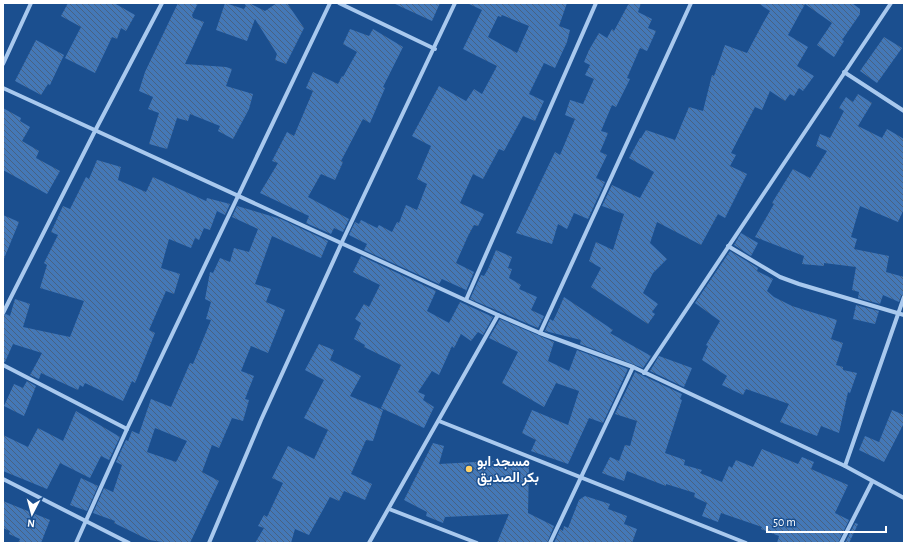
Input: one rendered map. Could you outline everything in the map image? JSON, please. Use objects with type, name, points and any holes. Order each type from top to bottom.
[{"type":"street","points":[[3,64],[30,3]]},
{"type":"street","points":[[3,313],[96,129],[162,3]]},
{"type":"street","points":[[76,543],[127,429],[330,3]]},
{"type":"street","points":[[339,3],[435,49]]},
{"type":"street","points":[[209,543],[261,420],[342,242],[435,49],[455,3]]},
{"type":"street","points":[[466,300],[596,3]]},
{"type":"street","points":[[540,333],[691,3]]},
{"type":"street","points":[[644,373],[891,3]]},
{"type":"street","points":[[844,72],[904,111]]},
{"type":"street","points":[[3,88],[96,129],[238,197],[342,242],[498,315],[540,333],[632,367],[844,466],[904,498]]},
{"type":"street","points":[[728,246],[780,277],[904,315]]},
{"type":"street","points":[[844,466],[904,297]]},
{"type":"street","points":[[369,543],[498,315]]},
{"type":"street","points":[[3,365],[127,429]]},
{"type":"street","points":[[550,543],[632,367]]},
{"type":"street","points":[[439,421],[746,543]]},
{"type":"street","points":[[3,479],[129,543]]},
{"type":"street","points":[[841,543],[872,482]]},
{"type":"street","points":[[389,509],[477,543]]},
{"type":"building","points":[[68,3],[114,3],[135,15],[126,31],[121,28],[117,39],[112,37],[95,73],[65,58],[81,27],[61,16]]},
{"type":"building","points":[[178,3],[198,3],[192,15],[193,18],[204,22],[185,64],[226,67],[232,69],[226,86],[253,94],[249,109],[233,139],[218,131],[220,126],[190,114],[188,121],[177,118],[167,149],[149,144],[159,113],[148,109],[153,97],[139,91],[145,72]]},
{"type":"building","points":[[225,3],[244,9],[246,6],[244,3],[249,3],[265,11],[277,3],[287,3],[304,28],[286,64],[275,60],[277,54],[255,19],[247,41],[216,30]]},
{"type":"building","points":[[393,3],[440,3],[432,21]]},
{"type":"building","points":[[467,3],[567,3],[559,26],[570,30],[567,42],[555,68],[544,63],[529,94],[544,101],[535,121],[523,116],[504,151],[499,149],[483,179],[473,174],[460,203],[484,214],[478,226],[474,225],[456,263],[474,272],[464,296],[466,290],[442,279],[439,284],[364,250],[367,244],[349,235],[355,222],[359,224],[361,220],[377,228],[379,225],[392,232],[397,222],[399,223],[406,205],[417,210],[427,184],[417,179],[431,146],[412,136],[439,86],[466,101],[474,89],[482,94],[497,66],[463,49],[482,10]],"holes":[[[502,15],[529,26],[517,53],[488,37],[498,16],[501,17]]]},
{"type":"building","points":[[629,3],[641,3],[638,12],[652,19],[648,28],[656,31],[647,51],[640,48],[627,78],[630,79],[616,107],[612,105],[601,131],[608,133],[600,152],[607,155],[596,178],[605,182],[588,219],[574,213],[567,229],[558,224],[552,244],[516,233],[555,152],[560,155],[575,119],[565,115],[570,100],[583,104],[594,79],[585,75],[590,65],[584,62],[589,50],[599,33],[607,38],[612,29],[614,31]]},
{"type":"building","points":[[758,3],[852,3],[860,9],[860,14],[842,40],[844,41],[834,57],[817,45],[832,23],[805,4],[788,35],[808,47],[797,66],[814,76],[803,91],[799,88],[794,96],[790,94],[785,101],[770,91],[762,110],[755,107],[731,153],[736,155],[730,166],[747,174],[725,218],[718,214],[701,245],[657,222],[650,243],[667,259],[653,273],[643,293],[658,304],[652,312],[655,314],[648,324],[591,287],[601,268],[589,261],[596,242],[613,250],[624,214],[602,206],[612,185],[640,198],[654,172],[629,158],[640,138],[646,130],[675,140],[689,107],[703,111],[712,75],[714,76],[725,45],[747,53],[770,11]]},
{"type":"building","points":[[350,29],[369,36],[373,29],[403,47],[383,87],[385,88],[370,123],[363,119],[341,161],[343,162],[335,180],[321,174],[308,197],[349,219],[343,232],[334,228],[331,234],[306,223],[309,216],[260,193],[278,163],[272,161],[287,132],[294,136],[313,91],[306,88],[313,72],[338,84],[357,52],[343,44]]},
{"type":"building","points":[[884,37],[902,48],[877,83],[860,71]]},
{"type":"building","points":[[36,40],[64,55],[50,85],[48,84],[41,95],[15,81]]},
{"type":"building","points":[[858,94],[872,103],[858,126],[882,138],[887,129],[904,139],[904,209],[898,222],[860,206],[851,237],[857,239],[854,249],[889,256],[886,272],[904,277],[904,294],[901,296],[899,302],[883,295],[880,304],[858,298],[859,292],[852,290],[856,267],[824,263],[824,266],[802,264],[804,256],[755,237],[774,204],[772,203],[793,169],[810,178],[827,151],[816,146],[820,134],[830,138],[844,111],[839,108],[846,97],[853,102]]},
{"type":"building","points":[[3,108],[21,118],[20,121],[30,127],[22,141],[39,151],[36,158],[60,171],[47,194],[3,170]]},
{"type":"building","points":[[97,160],[121,167],[118,180],[146,192],[153,177],[206,201],[207,198],[230,204],[225,215],[217,211],[210,230],[204,228],[199,240],[195,238],[191,248],[169,239],[161,268],[180,274],[174,294],[166,291],[149,330],[155,333],[135,383],[132,381],[123,401],[85,383],[83,387],[80,385],[78,390],[41,373],[39,379],[30,375],[42,353],[13,344],[5,362],[3,362],[3,316],[6,314],[10,316],[15,299],[30,304],[23,327],[70,337],[84,301],[40,288],[47,265],[44,263],[58,235],[51,232],[63,206],[70,209],[86,177],[89,179]]},
{"type":"building","points":[[237,206],[281,219],[328,241],[321,258],[272,236],[255,284],[271,289],[266,302],[285,310],[268,353],[251,346],[241,371],[254,376],[245,399],[249,400],[243,421],[232,418],[219,448],[212,445],[202,472],[219,481],[190,543],[169,543],[149,540],[114,523],[115,521],[93,513],[104,488],[113,492],[122,465],[116,462],[126,440],[128,441],[132,431],[139,434],[151,399],[171,407],[190,363],[193,364],[211,320],[206,319],[211,302],[205,299],[210,272],[213,273],[220,258],[230,262],[234,248],[249,252],[258,229],[232,217]],"holes":[[[155,428],[187,441],[176,462],[147,452]]]},
{"type":"building","points":[[3,215],[19,222],[3,261]]},
{"type":"building","points":[[741,233],[758,243],[751,256],[734,245]]},
{"type":"building","points":[[496,250],[512,257],[508,268],[512,269],[509,278],[521,285],[519,289],[537,297],[531,310],[544,316],[538,328],[470,299],[481,275],[484,276],[488,269]]},
{"type":"building","points":[[730,251],[758,268],[757,271],[773,279],[767,291],[774,297],[792,306],[837,320],[831,339],[843,343],[836,365],[843,367],[843,370],[857,373],[850,393],[848,392],[839,433],[821,426],[817,436],[780,422],[789,404],[746,389],[743,395],[722,385],[727,376],[702,360],[708,346],[706,345],[720,321],[695,303]]},
{"type":"building","points":[[361,256],[436,291],[427,311],[449,323],[460,302],[493,317],[483,335],[478,332],[471,341],[461,334],[454,348],[452,346],[439,375],[432,371],[418,392],[425,395],[423,400],[434,407],[424,428],[381,408],[401,365],[364,347],[365,345],[354,339],[361,323],[355,319],[364,304],[369,307],[380,285],[353,272]]},
{"type":"building","points":[[564,297],[613,330],[610,333],[651,356],[643,368],[580,344],[581,340],[545,331],[550,319],[553,321]]},
{"type":"building","points":[[856,305],[879,311],[875,324],[853,319]]},
{"type":"building","points":[[500,319],[554,342],[548,361],[569,371],[577,350],[628,369],[603,423],[589,418],[568,464],[531,451],[536,440],[522,433],[532,410],[568,425],[579,391],[556,383],[544,407],[502,383],[518,352],[489,338]]},
{"type":"building","points":[[319,344],[334,350],[330,360],[361,376],[350,396],[383,410],[373,441],[366,440],[351,474],[372,484],[365,500],[344,491],[339,501],[330,497],[309,535],[295,529],[291,543],[255,543],[264,528],[258,526],[264,515],[267,517],[283,483],[272,478],[288,446],[314,459],[328,430],[304,418],[324,380],[305,370]]},
{"type":"building","points":[[659,356],[692,368],[684,387],[650,371]]},
{"type":"building","points":[[635,372],[682,394],[680,399],[682,400],[665,453],[685,460],[684,465],[702,470],[700,473],[722,482],[729,466],[732,468],[736,460],[753,467],[762,449],[798,464],[802,457],[814,462],[811,469],[848,485],[835,513],[849,520],[838,543],[777,543],[779,536],[761,529],[762,527],[721,513],[718,522],[702,516],[707,503],[694,497],[695,493],[666,484],[666,486],[627,471],[624,481],[602,473],[610,457],[619,461],[625,445],[630,446],[637,421],[615,414]]},
{"type":"building","points":[[27,381],[36,386],[24,416],[4,406],[14,384],[23,388]]},
{"type":"building","points":[[892,410],[904,415],[904,423],[884,462],[859,450],[865,436],[879,442]]},
{"type":"building","points":[[76,411],[120,437],[109,460],[101,456],[90,478],[60,463],[47,489],[3,471],[3,435],[28,447],[38,428],[63,441]]},
{"type":"building","points":[[433,443],[444,446],[439,464],[494,461],[491,466],[529,466],[528,513],[554,526],[547,543],[497,543],[509,514],[445,517],[443,523],[426,516],[427,512],[404,500]]},
{"type":"building","points":[[81,478],[98,486],[87,511],[70,505]]},
{"type":"building","points":[[585,496],[610,504],[608,509],[627,516],[624,524],[637,529],[632,543],[554,543],[560,529],[563,531],[564,526],[568,528],[579,500]]},
{"type":"building","points":[[3,501],[50,520],[41,543],[18,543],[20,539],[9,534],[10,531],[3,528]]},
{"type":"building","points":[[855,523],[858,524],[849,543],[845,543]]},
{"type":"place","name":"مسجد ابو بكر الصديق","points":[[469,469]]}]
